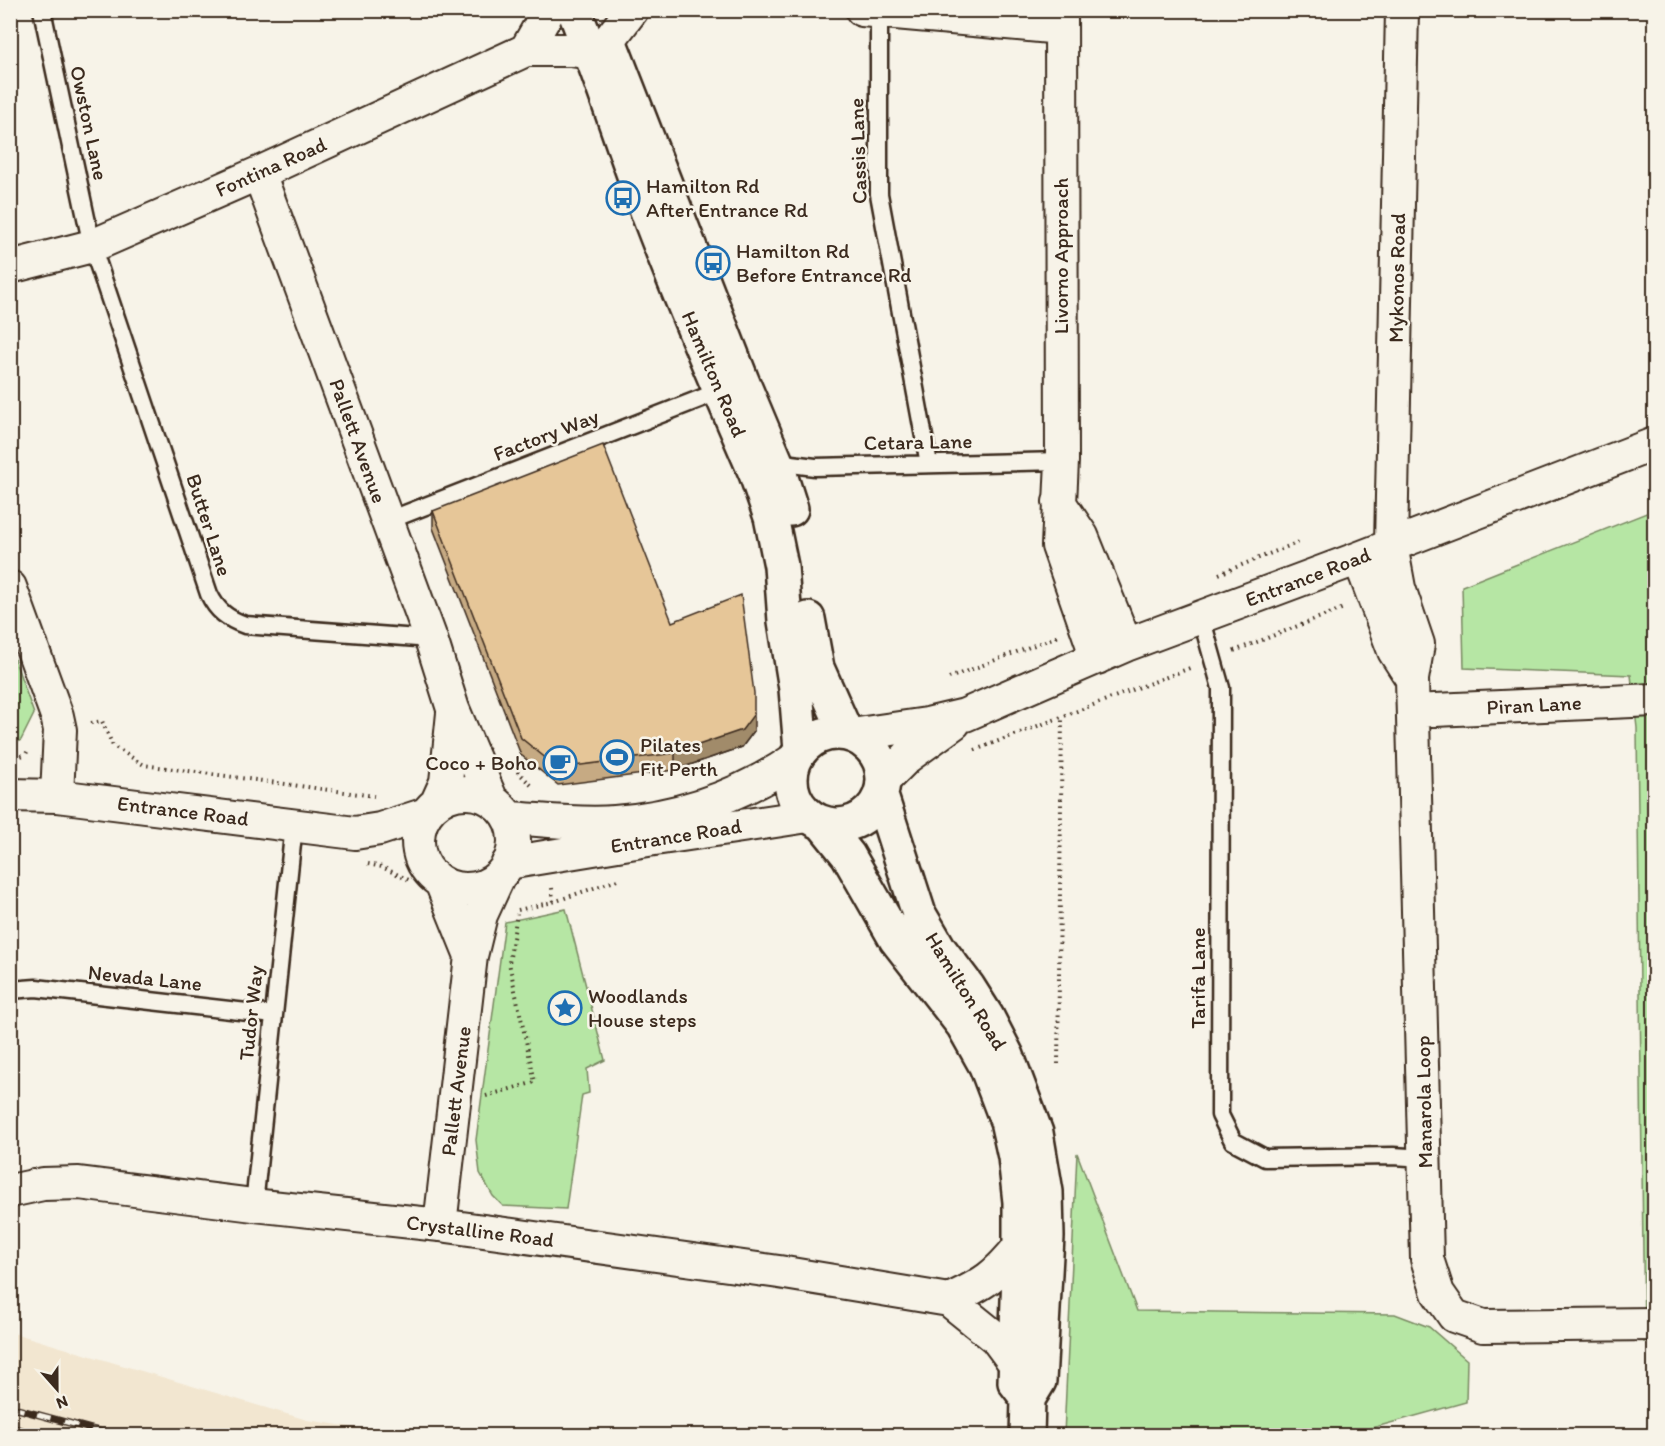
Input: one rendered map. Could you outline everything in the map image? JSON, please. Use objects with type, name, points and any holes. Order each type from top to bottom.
[{"type":"main road","name":"Hamilton Road","points":[[574,10],[599,34],[776,462],[792,510],[800,546],[813,653],[822,684],[849,734]]},
{"type":"main road","name":"Hamilton Road","points":[[599,34],[608,106],[650,219],[756,474],[771,517],[781,566],[785,621],[796,689],[798,755]]},
{"type":"main road","points":[[834,732],[849,734],[865,742],[875,752],[882,765],[883,788],[874,808],[864,818],[851,824],[837,826],[816,820],[800,807],[794,796],[791,777],[798,755],[810,741],[834,732]]},
{"type":"main road","name":"Hamilton Road","points":[[883,788],[919,914],[940,950],[969,987],[987,1017],[1007,1056],[1036,1133],[1046,1192],[1047,1237],[1039,1381],[1028,1399],[1027,1436]]},
{"type":"main road","name":"Hamilton Road","points":[[816,820],[848,855],[896,939],[963,1025],[986,1066],[1007,1121],[1015,1157],[1020,1202],[1015,1382],[1028,1399]]},
{"type":"street","points":[[526,50],[549,10]]},
{"type":"street","points":[[599,34],[632,10]]},
{"type":"street","name":"Mykonos Road","points":[[1391,545],[1402,10]]},
{"type":"street","points":[[870,11],[1061,19]]},
{"type":"street","name":"Livorno Approach","points":[[1061,19],[1062,461],[1058,546],[1097,658]]},
{"type":"street","name":"Fontina Road","points":[[10,267],[92,246],[259,173],[526,50],[571,50],[599,34]]},
{"type":"street","name":"Pallett Avenue","points":[[259,173],[431,639],[453,709],[479,770],[501,809]]},
{"type":"street","name":"Entrance Road","points":[[849,734],[927,724],[965,715],[1126,645],[1654,444]]},
{"type":"street","points":[[1059,502],[1082,536],[1126,645]]},
{"type":"street","name":"Manarola Loop","points":[[1391,545],[1399,588],[1418,644],[1412,679],[1427,1259],[1438,1293],[1454,1316],[1483,1326],[1654,1324]]},
{"type":"street","points":[[1359,558],[1394,651],[1412,679]]},
{"type":"street","points":[[10,586],[57,716],[60,730],[57,796]]},
{"type":"street","name":"Piran Lane","points":[[1413,711],[1654,700]]},
{"type":"street","name":"Pallett Avenue","points":[[431,808],[446,782],[453,709]]},
{"type":"street","name":"Entrance Road","points":[[883,788],[907,757],[965,715]]},
{"type":"street","name":"Entrance Road","points":[[501,809],[613,822],[681,812],[739,791],[771,776],[798,755]]},
{"type":"street","points":[[468,793],[484,796],[501,809],[514,834],[513,849],[504,870],[486,885],[471,889],[456,888],[434,875],[422,860],[418,845],[419,829],[431,808],[452,795],[468,793]]},
{"type":"street","name":"Entrance Road","points":[[10,795],[57,796],[355,833],[401,852],[434,875]]},
{"type":"street","name":"Entrance Road","points":[[355,833],[380,829],[431,808]]},
{"type":"street","name":"Entrance Road","points":[[504,870],[816,820]]},
{"type":"street","name":"Pallett Avenue","points":[[440,1225],[471,956],[481,915],[504,870]]},
{"type":"street","name":"Pallett Avenue","points":[[434,875],[471,956]]},
{"type":"street","name":"Crystalline Road","points":[[10,1191],[43,1184],[79,1183],[440,1225],[779,1272],[949,1300],[996,1338],[1016,1365]]},
{"type":"street","points":[[949,1300],[977,1287],[1001,1269],[1020,1246]]},
{"type":"lane","name":"Owston Lane","points":[[42,10],[92,246]]},
{"type":"lane","name":"Cassis Lane","points":[[870,11],[879,194],[929,464]]},
{"type":"lane","name":"Butter Lane","points":[[92,246],[214,606],[228,619],[245,625],[431,639]]},
{"type":"lane","name":"Factory Way","points":[[387,521],[720,391]]},
{"type":"lane","name":"Cetara Lane","points":[[776,462],[815,467],[1062,461]]},
{"type":"lane","name":"Tarifa Lane","points":[[1201,618],[1221,688],[1220,1115],[1233,1141],[1265,1158],[1393,1156],[1425,1158]]},
{"type":"lane","name":"Tudor Way","points":[[254,1205],[294,825]]},
{"type":"lane","name":"Nevada Lane","points":[[10,990],[36,988],[274,1015]]},
{"type":"path","points":[[975,750],[1374,597]]},
{"type":"path","points":[[1058,1064],[1062,717]]},
{"type":"path","points":[[10,760],[26,754],[43,727],[60,730],[102,721],[113,746],[144,765],[378,797]]},
{"type":"path","points":[[479,770],[509,763],[538,792]]},
{"type":"path","points":[[482,1097],[535,1082],[508,963],[517,919],[516,910]]},
{"type":"shaded area","points":[[10,1332],[307,1420],[403,1435],[11,1435]]},
{"type":"green space","points":[[1654,510],[1654,1341],[1644,1342],[1637,728],[1631,675],[1464,668],[1462,586]]},
{"type":"green space","points":[[10,647],[34,714],[21,740],[11,746]]},
{"type":"green space","points":[[566,909],[605,1060],[587,1069],[589,1093],[582,1095],[566,1209],[503,1206],[493,1196],[480,1173],[476,1140],[505,922]]},
{"type":"green space","points":[[1077,1153],[1137,1311],[1395,1314],[1429,1327],[1467,1360],[1466,1402],[1347,1435],[1064,1435]]},
{"type":"building","points":[[603,445],[672,622],[741,595],[754,693],[754,714],[742,730],[675,753],[558,768],[521,738],[433,511]]},
{"type":"railway","points":[[10,1407],[117,1436]]},
{"type":"railway","points":[[10,1427],[45,1436]]},
{"type":"place","name":"Hamilton Rd After Entrance Rd","points":[[623,198]]},
{"type":"place","name":"Hamilton Rd Before Entrance Rd","points":[[713,263]]},
{"type":"place","name":"Pilates Fit Perth","points":[[617,757]]},
{"type":"place","name":"Coco + Boho","points":[[560,763]]},
{"type":"place","name":"Woodlands House steps","points":[[565,1008]]}]
